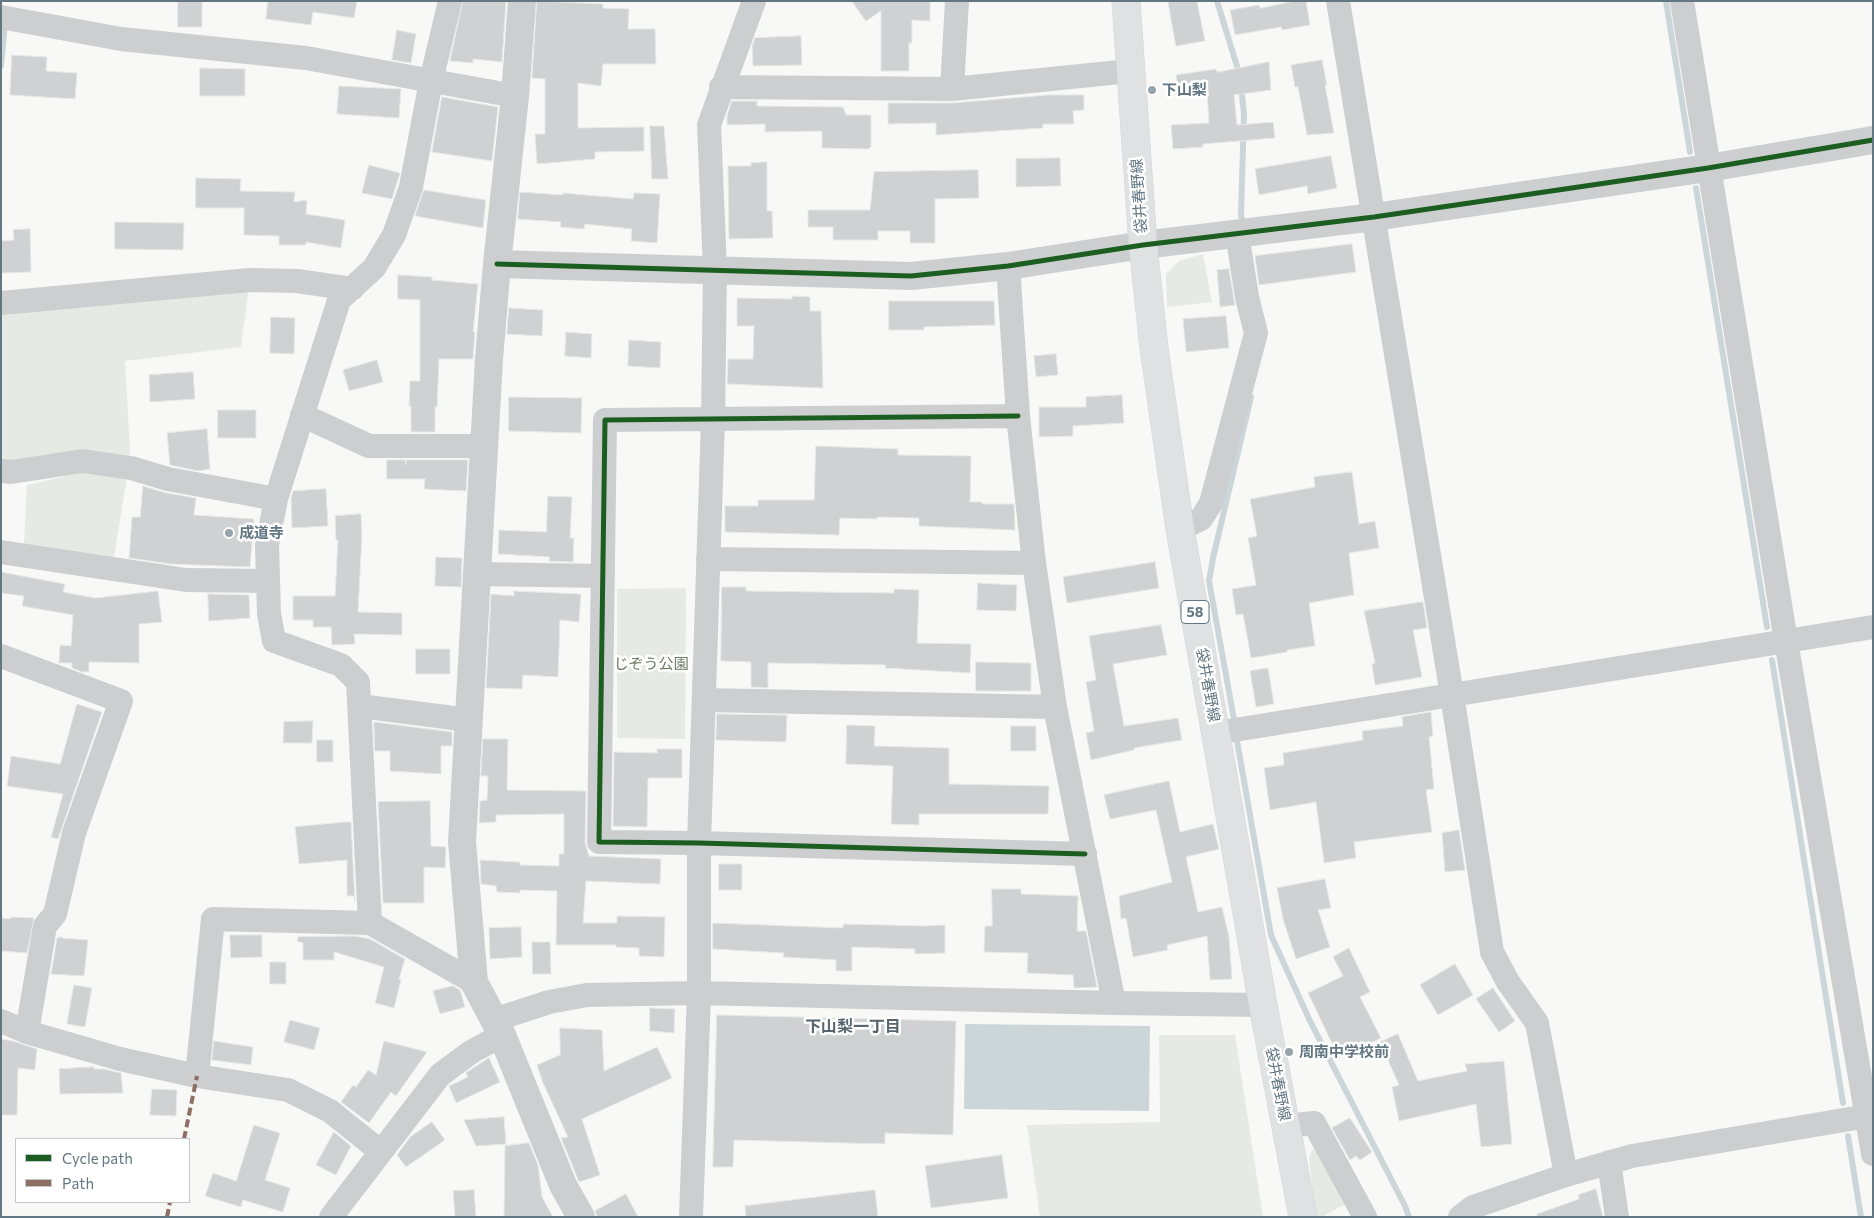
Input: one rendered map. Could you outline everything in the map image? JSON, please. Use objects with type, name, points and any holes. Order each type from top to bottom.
[{"type":"main road","name":"袋井春野線","points":[[1126,1],[1143,245],[1154,348],[1180,529],[1302,1217]]},
{"type":"street","points":[[370,923],[358,682],[341,665],[274,641],[268,614],[267,545],[276,499],[339,300],[374,268],[394,235],[411,188],[431,81],[450,1]]},
{"type":"street","points":[[522,1],[515,96],[497,264],[484,446],[462,842],[474,982],[498,1027],[563,1185],[581,1217]]},
{"type":"street","points":[[690,1217],[699,993],[699,843],[713,420],[715,270],[709,125],[721,87],[754,1]]},
{"type":"street","points":[[952,89],[957,1]]},
{"type":"street","points":[[1338,1],[1452,695],[1492,952],[1508,982],[1537,1023],[1566,1174]]},
{"type":"street","points":[[1682,1],[1786,641],[1870,1115],[1873,1154]]},
{"type":"street","points":[[1,17],[120,39],[306,58],[515,96]]},
{"type":"street","points":[[721,87],[952,89],[1130,70]]},
{"type":"street","points":[[497,264],[911,276],[1008,266],[1143,245],[1374,217],[1708,168],[1873,140]]},
{"type":"street","points":[[1180,529],[1202,519],[1211,503],[1256,333],[1247,297],[1244,232]]},
{"type":"street","points":[[1008,266],[1018,416],[1034,563],[1055,706],[1114,1004]]},
{"type":"street","points":[[1,303],[250,280],[296,281],[352,289]]},
{"type":"street","points":[[302,416],[369,446],[484,446]]},
{"type":"street","points":[[1018,416],[605,420],[599,842],[1085,854]]},
{"type":"street","points":[[1,471],[10,472],[83,461],[131,468],[168,478],[276,499]]},
{"type":"street","points":[[1,552],[186,580],[268,581]]},
{"type":"street","points":[[708,559],[1034,563]]},
{"type":"street","points":[[477,574],[603,576]]},
{"type":"street","points":[[1216,733],[1873,627]]},
{"type":"street","points":[[1,656],[120,701],[74,833],[55,914],[45,926],[27,1032]]},
{"type":"street","points":[[704,700],[1055,706]]},
{"type":"street","points":[[360,706],[468,720]]},
{"type":"street","points":[[197,1076],[213,920],[370,923],[474,982]]},
{"type":"street","points":[[331,1217],[440,1075],[471,1052],[498,1027],[548,1002],[587,995],[699,993],[1114,1004],[1263,1005]]},
{"type":"street","points":[[1,1021],[27,1032],[120,1059],[197,1076],[288,1090],[330,1112],[380,1151]]},
{"type":"street","points":[[1460,1217],[1473,1207],[1566,1174],[1632,1156],[1870,1115]]},
{"type":"street","points":[[1286,1126],[1314,1123],[1365,1217]]},
{"type":"street","points":[[1609,1162],[1617,1217]]},
{"type":"green space","points":[[1203,254],[1212,302],[1167,307],[1166,274],[1179,261]]},
{"type":"green space","points":[[250,280],[241,347],[125,361],[131,468],[1,466],[1,303]]},
{"type":"green space","points":[[84,472],[127,477],[113,563],[24,545],[27,485]]},
{"type":"green space","name":"じぞう公園","points":[[686,588],[685,739],[617,738],[617,589]]},
{"type":"green space","points":[[1159,1035],[1235,1035],[1263,1217],[1040,1217],[1027,1125],[1160,1122]]},
{"type":"green space","points":[[1316,1143],[1349,1202],[1322,1217],[1315,1217],[1309,1157]]},
{"type":"shaded area","points":[[965,1024],[1150,1026],[1149,1111],[964,1109]]},
{"type":"building","points":[[178,1],[202,1],[202,27],[178,27]]},
{"type":"building","points":[[268,1],[357,1],[354,18],[313,12],[311,25],[266,19]]},
{"type":"building","points":[[463,1],[506,1],[502,62],[473,59],[473,63],[450,61]]},
{"type":"building","points":[[537,1],[603,4],[603,8],[629,9],[628,29],[655,29],[656,64],[603,64],[601,86],[578,83],[578,128],[644,127],[644,151],[595,152],[595,159],[537,164],[535,134],[545,134],[545,79],[532,78]]},
{"type":"building","points":[[852,1],[930,1],[930,21],[912,20],[912,43],[909,43],[909,71],[881,71],[881,11],[866,21]]},
{"type":"building","points":[[1168,1],[1197,1],[1205,41],[1176,46]]},
{"type":"building","points":[[1295,1],[1306,1],[1310,25],[1282,30],[1281,27],[1235,35],[1230,10],[1259,5],[1260,8]]},
{"type":"building","points":[[397,30],[416,34],[411,63],[392,60]]},
{"type":"building","points":[[801,36],[802,65],[753,66],[752,46],[755,38]]},
{"type":"building","points":[[12,55],[47,57],[46,71],[77,73],[75,99],[10,95]]},
{"type":"building","points":[[1322,60],[1334,133],[1307,135],[1298,87],[1295,87],[1291,65]]},
{"type":"building","points":[[1269,62],[1271,90],[1234,95],[1237,125],[1273,122],[1275,138],[1203,144],[1203,147],[1173,149],[1171,125],[1209,123],[1207,89],[1179,94],[1176,75],[1216,69],[1217,72]]},
{"type":"building","points":[[200,68],[245,69],[245,96],[200,96]]},
{"type":"building","points":[[339,86],[401,89],[399,118],[337,114]]},
{"type":"building","points":[[1048,95],[1084,95],[1084,110],[1073,111],[1074,124],[1043,124],[1043,128],[936,135],[936,123],[888,124],[888,103],[952,103]]},
{"type":"building","points":[[442,97],[498,107],[492,161],[432,152]]},
{"type":"building","points":[[732,101],[757,101],[757,106],[843,107],[846,115],[871,115],[871,147],[868,149],[822,148],[822,131],[765,132],[765,124],[727,125],[727,116]]},
{"type":"building","points":[[650,126],[664,126],[668,179],[652,179]]},
{"type":"building","points":[[1331,156],[1337,188],[1308,194],[1307,186],[1259,195],[1255,169]]},
{"type":"building","points":[[1060,158],[1061,186],[1016,187],[1016,159]]},
{"type":"building","points":[[767,162],[767,211],[772,211],[773,238],[729,239],[728,166],[751,166],[751,163]]},
{"type":"building","points":[[369,165],[400,173],[392,199],[362,193]]},
{"type":"building","points":[[978,170],[979,198],[935,199],[935,243],[910,243],[910,231],[878,231],[878,240],[833,240],[833,227],[808,227],[808,210],[870,210],[874,172]]},
{"type":"building","points":[[196,178],[241,179],[240,191],[295,192],[294,202],[307,200],[306,214],[345,220],[341,248],[306,242],[306,245],[279,245],[279,236],[244,235],[244,208],[196,208]]},
{"type":"building","points":[[424,190],[486,200],[483,228],[415,216]]},
{"type":"building","points":[[520,192],[563,195],[563,193],[633,199],[634,193],[660,194],[657,243],[631,241],[632,229],[585,224],[584,229],[560,227],[561,222],[518,219]]},
{"type":"building","points":[[115,222],[184,223],[183,250],[115,249]]},
{"type":"building","points":[[30,229],[31,272],[1,273],[1,241],[14,240],[13,230]]},
{"type":"building","points":[[1352,244],[1356,272],[1259,285],[1255,256]]},
{"type":"building","points":[[1229,269],[1235,305],[1220,307],[1217,270]]},
{"type":"building","points":[[398,275],[432,277],[432,280],[478,284],[473,332],[475,332],[473,359],[439,359],[435,432],[411,432],[410,381],[420,381],[420,300],[398,299]]},
{"type":"building","points":[[792,296],[810,297],[810,311],[821,311],[823,388],[727,384],[728,359],[753,359],[754,326],[737,326],[737,298],[792,299]]},
{"type":"building","points":[[889,301],[994,301],[995,325],[924,327],[924,330],[889,330]]},
{"type":"building","points":[[509,308],[543,310],[542,336],[507,334]]},
{"type":"building","points":[[1226,316],[1229,348],[1186,352],[1183,319]]},
{"type":"building","points":[[271,317],[295,318],[294,354],[270,353]]},
{"type":"building","points":[[566,332],[592,334],[591,358],[565,356]]},
{"type":"building","points":[[629,340],[661,342],[660,368],[628,366]]},
{"type":"building","points":[[1056,354],[1058,375],[1036,377],[1034,356]]},
{"type":"building","points":[[377,360],[383,382],[349,391],[343,370]]},
{"type":"building","points":[[193,372],[195,399],[150,402],[149,375]]},
{"type":"building","points":[[1122,395],[1124,423],[1073,426],[1073,436],[1039,437],[1039,407],[1086,407],[1086,397]]},
{"type":"building","points":[[509,397],[582,398],[581,433],[509,431]]},
{"type":"building","points":[[218,410],[256,410],[256,438],[218,438]]},
{"type":"building","points":[[207,429],[210,469],[198,471],[170,465],[167,433]]},
{"type":"building","points":[[816,446],[898,449],[898,455],[971,456],[970,502],[1014,504],[1015,530],[919,526],[919,518],[877,517],[877,519],[840,518],[839,535],[725,532],[725,506],[758,506],[758,500],[814,500]]},
{"type":"building","points":[[387,460],[405,460],[406,465],[406,460],[468,460],[466,491],[424,489],[425,479],[387,479]]},
{"type":"building","points":[[1352,472],[1359,524],[1375,521],[1379,548],[1349,553],[1354,595],[1309,603],[1315,646],[1251,658],[1243,614],[1236,615],[1232,589],[1256,585],[1248,538],[1257,536],[1250,499],[1315,487],[1314,477]]},
{"type":"building","points":[[143,486],[166,493],[196,498],[194,515],[254,519],[250,567],[170,564],[129,558],[132,517],[140,517]]},
{"type":"building","points":[[326,489],[328,526],[292,528],[291,498],[293,491]]},
{"type":"building","points":[[548,496],[572,497],[570,538],[574,538],[573,562],[549,561],[550,557],[498,554],[499,530],[546,532]]},
{"type":"building","points":[[361,514],[362,536],[358,612],[402,613],[402,635],[354,634],[355,644],[332,645],[331,627],[313,627],[313,620],[293,620],[293,596],[335,596],[338,540],[336,540],[335,516]]},
{"type":"building","points":[[436,557],[462,558],[461,587],[435,586]]},
{"type":"building","points":[[1155,562],[1159,588],[1067,603],[1063,577]]},
{"type":"building","points":[[1,572],[65,584],[63,592],[95,598],[158,591],[162,622],[139,624],[139,663],[89,662],[89,672],[82,672],[72,668],[72,663],[59,663],[60,645],[71,646],[73,615],[22,606],[24,596],[1,593]]},
{"type":"building","points":[[978,583],[1017,585],[1016,611],[977,610]]},
{"type":"building","points":[[722,587],[746,587],[746,591],[894,593],[894,589],[919,590],[917,643],[971,644],[970,673],[885,668],[886,665],[768,663],[768,688],[751,687],[751,662],[721,661]]},
{"type":"building","points":[[514,591],[581,594],[579,622],[560,620],[558,677],[523,675],[522,689],[486,688],[491,594],[514,596]]},
{"type":"building","points":[[208,594],[249,595],[250,618],[209,621]]},
{"type":"building","points":[[1423,602],[1427,628],[1413,630],[1422,677],[1375,685],[1372,664],[1375,663],[1364,611]]},
{"type":"building","points":[[1161,625],[1167,655],[1113,664],[1124,726],[1178,718],[1182,740],[1134,748],[1134,750],[1091,760],[1086,733],[1094,731],[1086,682],[1096,680],[1089,636]]},
{"type":"building","points":[[416,649],[450,649],[450,674],[416,674]]},
{"type":"building","points":[[976,662],[1031,663],[1031,691],[976,691]]},
{"type":"building","points":[[1268,668],[1274,704],[1256,707],[1250,671]]},
{"type":"building","points":[[77,704],[102,712],[58,839],[51,837],[63,794],[7,786],[11,756],[60,764]]},
{"type":"building","points":[[1431,712],[1433,736],[1429,737],[1434,789],[1426,790],[1432,832],[1354,842],[1356,858],[1324,863],[1316,802],[1270,810],[1264,768],[1284,765],[1283,753],[1363,740],[1362,731],[1403,726],[1402,717]]},
{"type":"building","points":[[717,714],[787,715],[786,742],[716,740]]},
{"type":"building","points":[[313,721],[312,743],[283,743],[284,722]]},
{"type":"building","points":[[374,722],[452,732],[452,746],[441,746],[441,774],[390,771],[390,751],[375,751]]},
{"type":"building","points":[[847,725],[875,726],[874,746],[949,748],[949,784],[1049,786],[1048,814],[919,814],[919,825],[891,824],[893,766],[846,764]]},
{"type":"building","points":[[1011,726],[1036,726],[1036,751],[1011,751]]},
{"type":"building","points":[[483,739],[508,739],[507,790],[586,791],[585,842],[589,856],[661,859],[660,884],[586,881],[583,923],[617,923],[617,916],[665,917],[664,957],[639,956],[639,948],[616,947],[616,945],[556,945],[557,891],[520,890],[520,893],[497,892],[496,886],[481,884],[480,860],[520,862],[520,865],[559,866],[559,854],[564,854],[564,814],[496,815],[496,822],[479,823],[480,801],[487,800],[488,776],[481,776]]},
{"type":"building","points":[[317,740],[333,740],[333,762],[317,762]]},
{"type":"building","points":[[657,749],[682,749],[682,778],[648,778],[647,827],[613,826],[614,752],[657,753]]},
{"type":"building","points":[[1169,781],[1180,832],[1213,824],[1219,849],[1186,857],[1198,912],[1222,907],[1229,937],[1232,979],[1210,980],[1207,936],[1167,945],[1168,950],[1133,957],[1126,918],[1121,919],[1119,896],[1172,882],[1156,810],[1110,819],[1104,795]]},
{"type":"building","points":[[430,801],[431,846],[446,847],[445,868],[424,867],[424,903],[383,903],[378,802]]},
{"type":"building","points":[[351,822],[355,902],[354,896],[347,896],[347,860],[299,864],[295,827]]},
{"type":"building","points":[[1459,830],[1465,870],[1445,872],[1442,833]]},
{"type":"building","points":[[719,864],[742,864],[742,890],[719,890]]},
{"type":"building","points":[[1325,879],[1331,908],[1318,910],[1330,947],[1296,959],[1283,919],[1277,888]]},
{"type":"building","points":[[992,889],[1021,889],[1021,894],[1078,896],[1077,931],[1086,931],[1097,987],[1074,988],[1073,975],[1027,973],[1028,953],[984,952],[985,926],[992,926]]},
{"type":"building","points":[[11,917],[34,918],[27,953],[1,951],[1,918],[11,919]]},
{"type":"building","points":[[713,923],[843,928],[843,924],[945,925],[945,953],[915,954],[915,949],[852,947],[852,971],[836,971],[836,960],[783,957],[784,953],[713,949]]},
{"type":"building","points":[[521,927],[522,957],[490,959],[489,928]]},
{"type":"building","points":[[230,935],[262,935],[262,957],[231,958]]},
{"type":"building","points":[[355,936],[370,939],[405,959],[394,1008],[375,1003],[384,967],[334,952],[334,960],[303,960],[303,943],[297,941],[298,937]]},
{"type":"building","points":[[57,938],[88,940],[84,976],[51,974]]},
{"type":"building","points":[[532,942],[550,942],[551,974],[533,974]]},
{"type":"building","points":[[1349,948],[1370,992],[1360,997],[1381,1038],[1339,1058],[1308,993],[1343,976],[1333,957]]},
{"type":"building","points":[[270,962],[286,962],[286,984],[270,984]]},
{"type":"building","points":[[1455,964],[1473,995],[1438,1015],[1420,985]]},
{"type":"building","points":[[74,985],[92,988],[85,1027],[67,1024]]},
{"type":"building","points":[[453,986],[460,990],[465,1007],[440,1014],[433,991]]},
{"type":"building","points":[[1493,988],[1515,1021],[1499,1032],[1476,999]]},
{"type":"building","points":[[650,1008],[675,1009],[674,1033],[650,1031]]},
{"type":"building","points":[[717,1015],[956,1021],[953,1135],[885,1133],[885,1144],[734,1140],[733,1167],[713,1167]]},
{"type":"building","points":[[290,1020],[320,1028],[314,1050],[284,1042]]},
{"type":"building","points":[[560,1028],[602,1030],[604,1071],[657,1047],[672,1078],[582,1119],[600,1175],[579,1182],[561,1138],[568,1137],[543,1083],[537,1065],[560,1055]]},
{"type":"building","points":[[1398,1034],[1418,1081],[1467,1071],[1465,1064],[1504,1061],[1512,1144],[1481,1147],[1476,1104],[1399,1121],[1392,1087],[1399,1085],[1380,1042]]},
{"type":"building","points":[[1,1039],[37,1049],[35,1070],[18,1068],[17,1115],[1,1115]]},
{"type":"building","points":[[214,1041],[253,1047],[251,1065],[212,1060]]},
{"type":"building","points":[[384,1041],[427,1052],[396,1096],[391,1092],[369,1123],[341,1102],[353,1085],[356,1087],[368,1070],[376,1075]]},
{"type":"building","points":[[489,1058],[500,1082],[456,1103],[449,1086],[468,1077],[466,1073]]},
{"type":"building","points":[[94,1067],[94,1069],[121,1073],[123,1093],[60,1094],[59,1069]]},
{"type":"building","points":[[152,1089],[177,1090],[176,1116],[150,1115]]},
{"type":"building","points":[[504,1117],[506,1144],[476,1146],[464,1120]]},
{"type":"building","points":[[1350,1118],[1372,1152],[1360,1160],[1356,1156],[1350,1160],[1332,1128]]},
{"type":"building","points":[[432,1122],[445,1140],[406,1167],[397,1155],[410,1137]]},
{"type":"building","points":[[254,1125],[280,1133],[265,1180],[290,1188],[283,1212],[243,1200],[241,1207],[205,1196],[213,1173],[236,1181]]},
{"type":"building","points":[[334,1132],[351,1146],[336,1175],[316,1165]]},
{"type":"building","points":[[529,1143],[538,1165],[542,1197],[553,1217],[504,1217],[505,1146]]},
{"type":"building","points":[[1002,1155],[1008,1198],[931,1208],[925,1166]]},
{"type":"building","points":[[1596,1189],[1603,1217],[1537,1217],[1537,1214],[1579,1199],[1578,1195]]},
{"type":"building","points":[[474,1190],[476,1217],[455,1217],[453,1191]]},
{"type":"building","points":[[875,1190],[878,1217],[746,1217],[745,1206]]},
{"type":"building","points":[[626,1194],[638,1217],[597,1217],[595,1211]]},
{"type":"waterway","points":[[1217,1],[1240,76]]},
{"type":"waterway","points":[[1666,1],[1690,152]]},
{"type":"waterway","points":[[1,66],[5,22]]},
{"type":"waterway","points":[[1241,86],[1244,114],[1241,214],[1243,226]]},
{"type":"waterway","points":[[1696,188],[1767,627]]},
{"type":"waterway","points":[[1235,725],[1209,581],[1251,397]]},
{"type":"waterway","points":[[1772,660],[1843,1103]]},
{"type":"waterway","points":[[1236,735],[1271,935],[1310,1021],[1409,1217]]},
{"type":"waterway","points":[[1848,1136],[1861,1217]]},
{"type":"marked path","points":[[184,1138],[197,1076]]},
{"type":"marked path","points":[[167,1217],[170,1203]]},
{"type":"cycle path","points":[[497,264],[911,276],[1008,266],[1143,245],[1374,217],[1708,168],[1873,140]]},
{"type":"cycle path","points":[[1018,416],[605,420],[599,842],[1085,854]]},
{"type":"place","name":"下山梨","points":[[1152,90]]},
{"type":"place","name":"成道寺","points":[[229,533]]},
{"type":"place","name":"周南中学校前","points":[[1289,1052]]},
{"type":"district","name":"下山梨一丁目","points":[[853,1027]]}]
